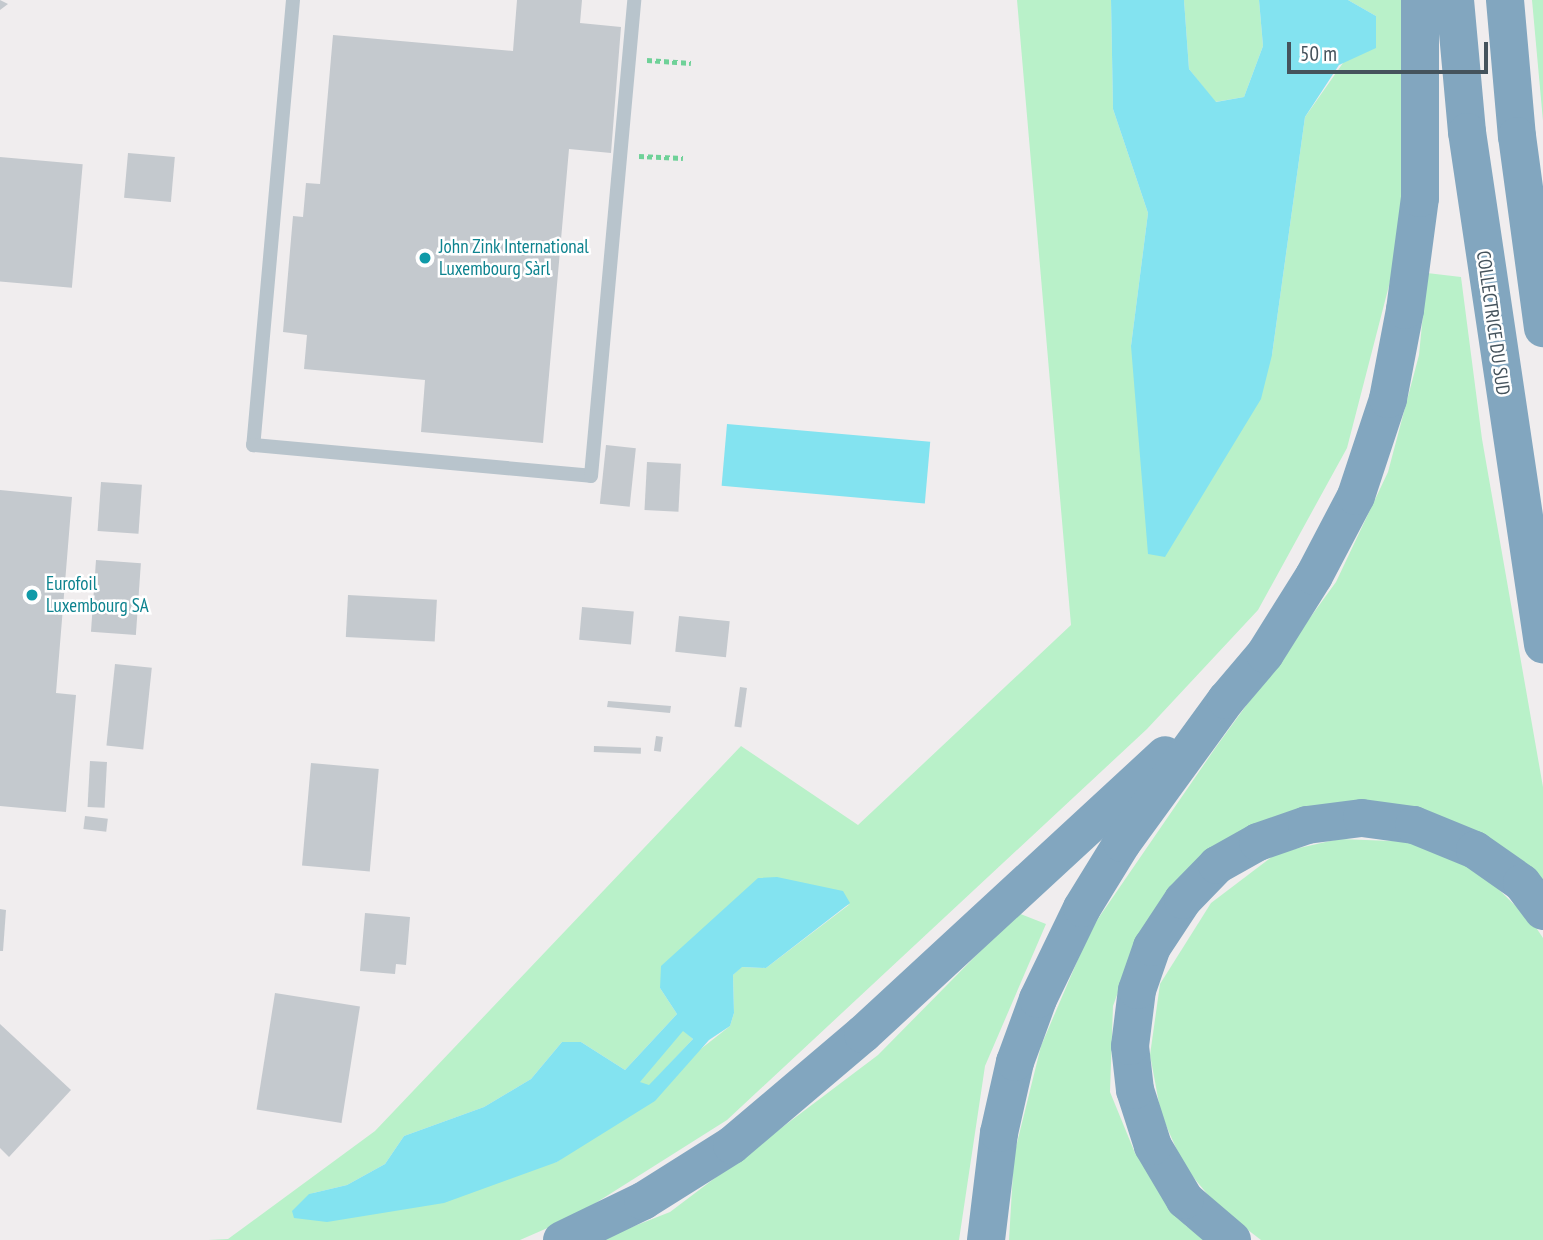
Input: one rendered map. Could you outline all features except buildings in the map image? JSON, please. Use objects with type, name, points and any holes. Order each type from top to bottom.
[{"type":"highway","points":[[986,1235],[999,1133],[1016,1062],[1038,999],[1082,908],[1122,844],[1226,699],[1265,654],[1314,576],[1356,496],[1388,399],[1405,310],[1420,198],[1420,0]]},
{"type":"highway","name":"COLLECTRICE DU SUD","points":[[1455,0],[1468,146],[1543,644]]},
{"type":"highway","points":[[1505,0],[1517,136],[1543,328]]},
{"type":"highway","points":[[562,1240],[643,1201],[732,1145],[863,1034],[1226,699]]},
{"type":"highway","points":[[1233,1240],[1185,1200],[1153,1146],[1135,1090],[1130,1046],[1137,990],[1152,947],[1183,900],[1217,865],[1258,842],[1307,825],[1362,818],[1415,825],[1475,850],[1522,883],[1543,911]]},
{"type":"lane","points":[[293,0],[253,445],[591,476],[634,0]]},
{"type":"path","points":[[629,58],[691,63]]},
{"type":"path","points":[[620,155],[683,158]]},
{"type":"green space","points":[[1017,0],[1111,0],[1113,109],[1148,213],[1131,346],[1272,355],[1305,117],[1376,16],[1348,0],[1406,0],[1402,197],[1393,270],[1347,448],[1258,610],[1147,729],[727,1120],[575,1216],[520,1240],[208,1240],[228,1239],[375,1131],[741,746],[858,825],[1071,625]],"holes":[[[850,904],[766,968],[741,967],[733,975],[734,1013],[730,1026],[557,1162],[309,1194],[347,1185],[385,1164],[404,1136],[484,1107],[531,1079],[562,1042],[581,1042],[625,1070],[677,1014],[660,988]]]},
{"type":"green space","points":[[1184,0],[1259,0],[1263,46],[1244,97],[1215,102],[1189,69]]},
{"type":"green space","points":[[1532,0],[1543,0],[1543,121]]},
{"type":"green space","points":[[1427,273],[1461,277],[1482,439],[1543,787],[1543,889],[1334,809],[1139,935],[1113,1006],[1110,1092],[1135,1153],[1186,1226],[1210,1240],[1009,1240],[1014,1155],[1041,1046],[1091,929],[1216,747],[1336,582],[1388,472],[1419,355]]},
{"type":"green space","points":[[1339,839],[1419,842],[1480,871],[1533,923],[1543,938],[1543,1240],[1261,1240],[1218,1207],[1184,1166],[1161,1114],[1150,1055],[1160,984],[1211,903],[1277,853]]},
{"type":"green space","points":[[1018,913],[1046,924],[985,1066],[959,1240],[599,1240],[670,1212],[878,1055]]},
{"type":"green space","points":[[683,1030],[693,1039],[649,1086],[639,1082]]},
{"type":"water","points":[[1111,0],[1184,0],[1189,69],[1216,102],[1244,97],[1263,46],[1259,0],[1348,0],[1376,16],[1376,48],[1339,65],[1305,117],[1272,355],[1261,399],[1165,557],[1148,554],[1131,346],[1148,213],[1113,109]]},
{"type":"water","points":[[727,424],[930,442],[925,504],[722,486]]},
{"type":"water","points":[[777,877],[843,891],[850,903],[766,968],[742,967],[733,975],[734,1013],[730,1026],[709,1040],[655,1101],[557,1162],[444,1203],[327,1222],[294,1218],[292,1211],[309,1194],[347,1185],[385,1164],[404,1136],[484,1107],[531,1079],[562,1042],[581,1042],[625,1070],[677,1014],[660,988],[661,966],[758,878]],"holes":[[[683,1031],[693,1039],[649,1085],[640,1082]]]},
{"type":"place","name":"John Zink International Luxembourg Sàrl","points":[[425,258]]},
{"type":"place","name":"Eurofoil Luxembourg SA","points":[[32,595]]}]
